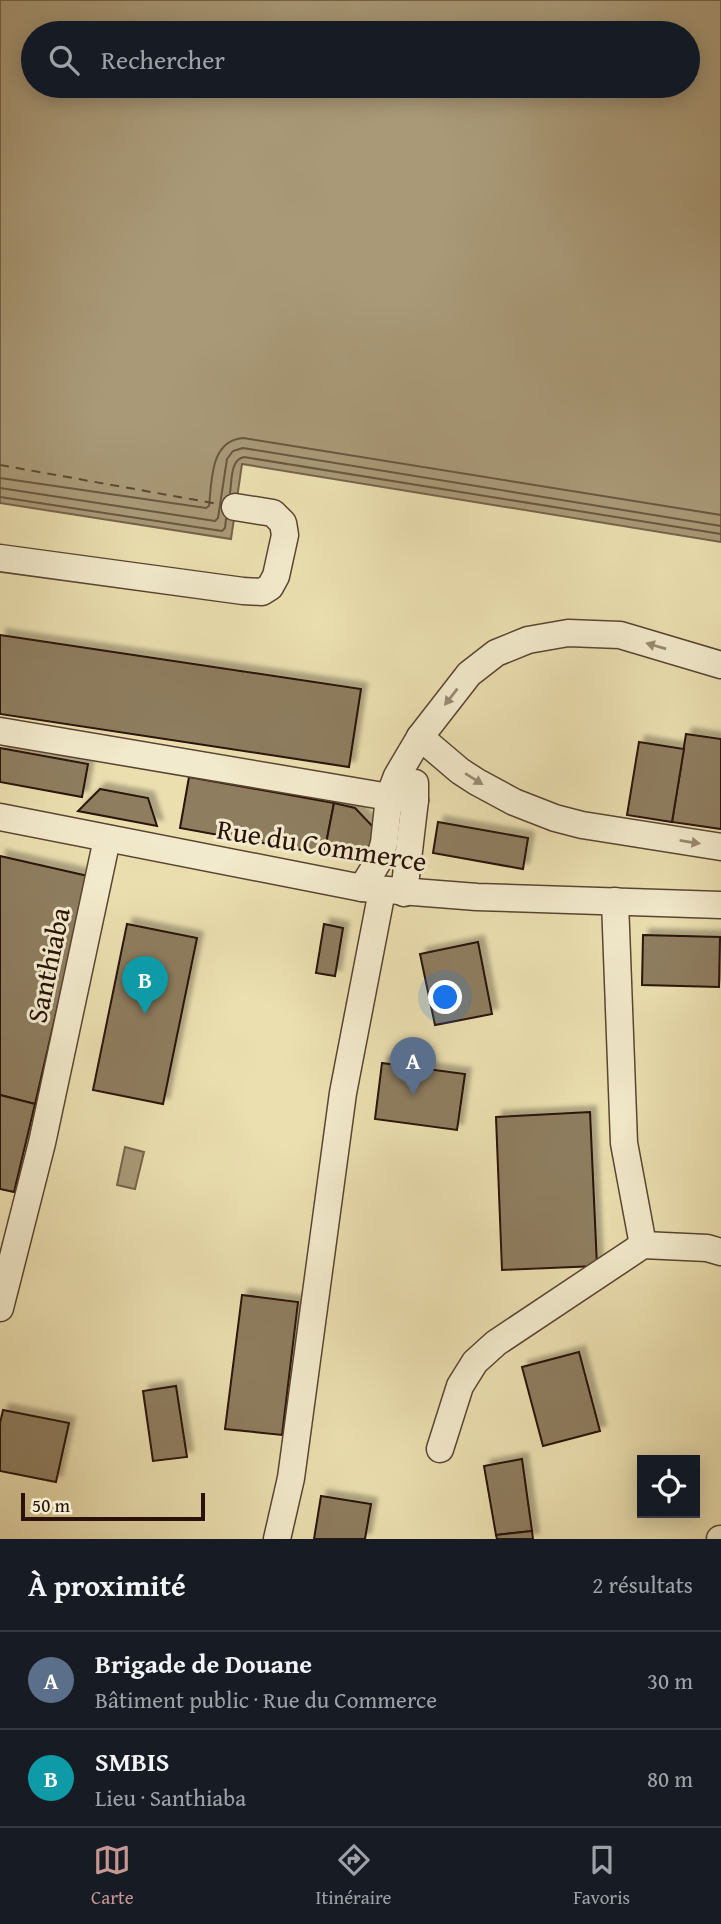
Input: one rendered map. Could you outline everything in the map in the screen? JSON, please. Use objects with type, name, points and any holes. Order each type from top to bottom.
[{"type":"street","points":[[0,558],[262,592],[270,587],[276,576],[285,535],[284,523],[273,513],[235,507]]},
{"type":"street","points":[[382,891],[379,860],[384,843],[389,797],[397,776],[415,746],[469,674],[496,653],[528,640],[568,633],[620,635],[721,665]]},
{"type":"street","points":[[0,731],[415,800]]},
{"type":"street","points":[[277,1539],[291,1478],[343,1093],[382,891],[415,800],[415,746]]},
{"type":"street","points":[[415,746],[514,802],[555,818],[582,825],[721,847]]},
{"type":"street","name":"Rue du Commerce","points":[[0,817],[382,891],[721,905]]},
{"type":"street","name":"Santhiaba","points":[[0,1308],[41,1143],[107,839]]},
{"type":"street","points":[[615,901],[624,1143],[643,1245]]},
{"type":"street","points":[[440,1449],[460,1386],[475,1362],[496,1343],[643,1245],[707,1248],[721,1252]]},
{"type":"water","points":[[0,0],[721,0],[721,542],[242,464],[231,539],[0,503]]},
{"type":"water","points":[[125,1147],[144,1152],[135,1189],[117,1185]]},
{"type":"building","points":[[0,635],[361,689],[349,767],[0,714]]},
{"type":"building","points":[[686,734],[721,739],[721,829],[672,822]]},
{"type":"building","points":[[639,742],[684,749],[672,822],[627,815]]},
{"type":"building","points":[[0,748],[88,764],[82,797],[0,782]]},
{"type":"building","points":[[189,777],[334,803],[324,854],[180,828]]},
{"type":"building","points":[[100,789],[148,798],[157,826],[78,811]]},
{"type":"building","points":[[334,803],[355,808],[376,830],[375,846],[352,859],[324,854]]},
{"type":"building","points":[[438,822],[528,838],[523,869],[433,853]]},
{"type":"building","points":[[0,856],[88,876],[35,1104],[0,1095]]},
{"type":"building","points":[[127,924],[197,938],[163,1104],[93,1090]]},
{"type":"building","points":[[324,924],[343,928],[335,976],[316,973]]},
{"type":"building","points":[[643,935],[720,937],[719,987],[642,985]]},
{"type":"building","points":[[478,942],[492,1014],[435,1025],[420,954]]},
{"type":"building","points":[[382,1063],[465,1074],[457,1130],[375,1119]]},
{"type":"building","points":[[0,1095],[35,1104],[14,1192],[0,1189]]},
{"type":"building","points":[[590,1112],[597,1266],[502,1270],[496,1117]]},
{"type":"building","points":[[242,1295],[298,1302],[282,1435],[225,1429]]},
{"type":"building","points":[[579,1352],[600,1431],[543,1446],[522,1367]]},
{"type":"building","points":[[176,1386],[187,1457],[153,1461],[143,1391]]},
{"type":"building","points":[[3,1410],[69,1423],[56,1482],[0,1471],[0,1423]]},
{"type":"building","points":[[522,1459],[532,1531],[496,1535],[484,1466]]},
{"type":"building","points":[[321,1496],[371,1504],[365,1539],[314,1539]]},
{"type":"building","points":[[532,1531],[533,1539],[497,1539],[496,1535]]},
{"type":"ferry route","points":[[0,465],[224,505]]},
{"type":"place","name":"SMBIS","points":[[145,1014]]},
{"type":"place","name":"Brigade de Douane","points":[[413,1095]]}]
